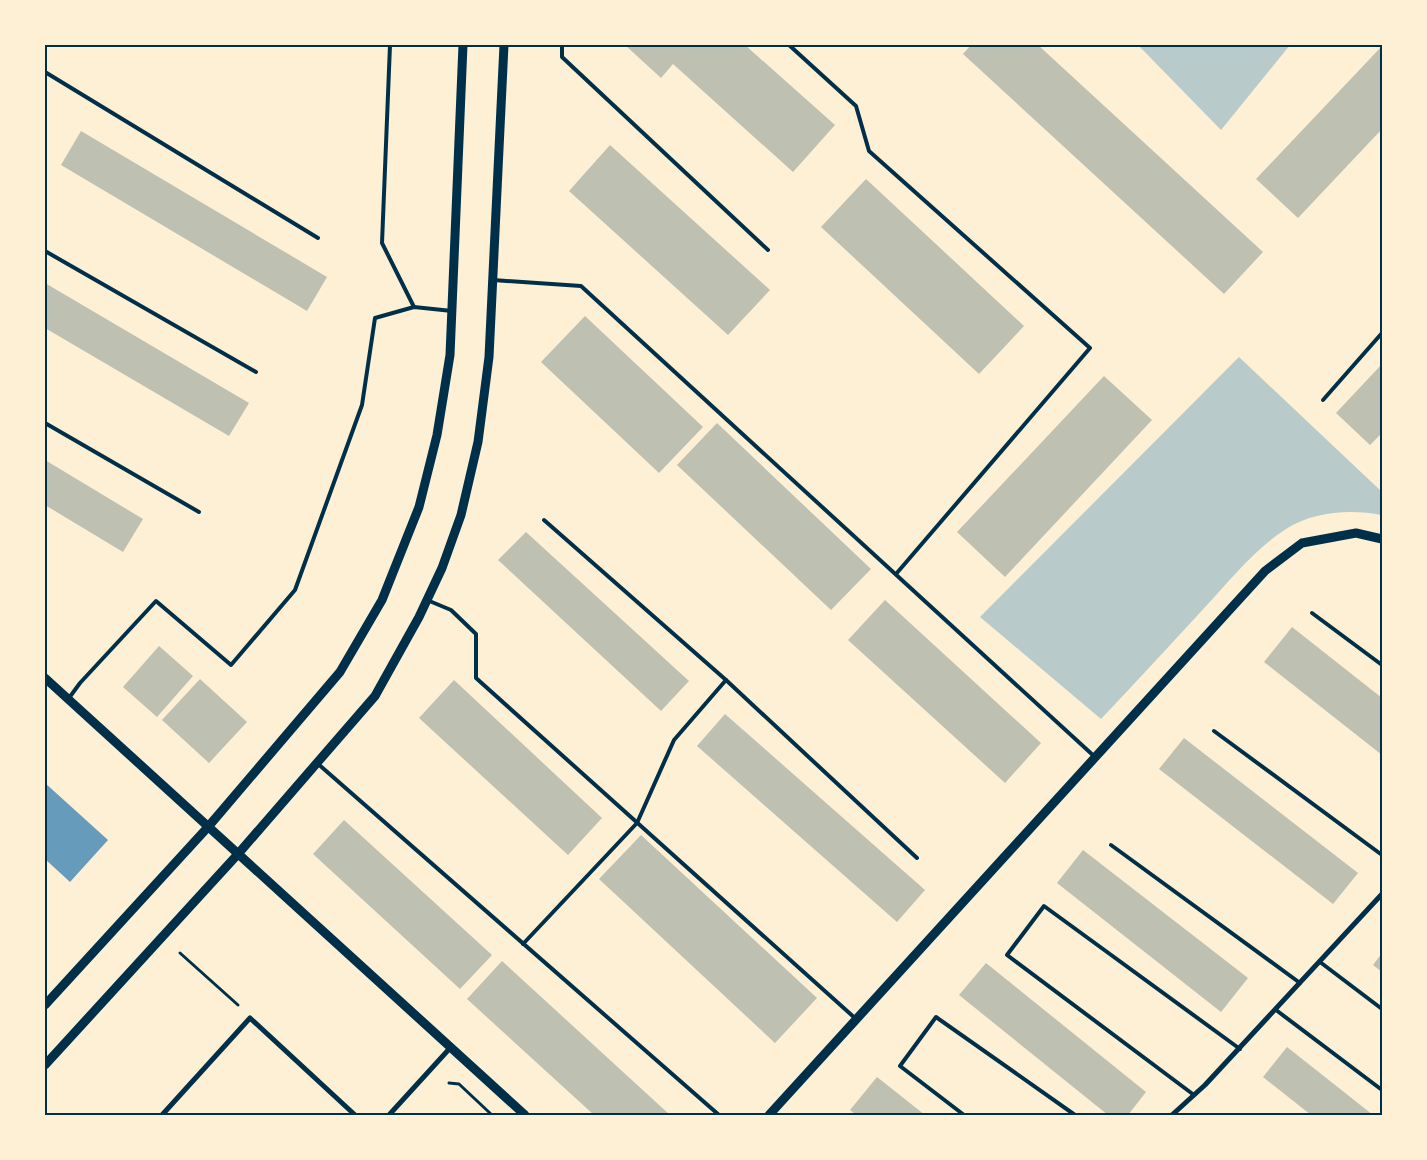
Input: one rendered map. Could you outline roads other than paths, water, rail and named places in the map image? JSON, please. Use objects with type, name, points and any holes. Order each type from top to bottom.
[{"type":"street","points":[[45,1004],[208,827],[340,672],[382,600],[419,508],[438,435],[450,355],[463,45]]},
{"type":"street","points":[[45,1065],[238,854],[375,696],[427,600],[442,568],[461,515],[478,442],[489,358],[504,45]]},
{"type":"street","points":[[769,1115],[1265,571],[1302,544],[1356,533],[1382,539]]},
{"type":"street","points":[[45,678],[525,1115]]},
{"type":"street","points":[[1172,1115],[1240,1049],[1382,894]]},
{"type":"street","points":[[162,1115],[250,1018],[355,1115]]},
{"type":"street","points":[[389,1115],[451,1047]]},
{"type":"lane","points":[[390,45],[382,243],[414,307]]},
{"type":"lane","points":[[562,45],[562,57],[768,250]]},
{"type":"lane","points":[[789,45],[856,106],[869,151],[1090,348],[896,574]]},
{"type":"lane","points":[[45,72],[318,238]]},
{"type":"lane","points":[[45,252],[256,372]]},
{"type":"lane","points":[[493,280],[581,286],[1096,757]]},
{"type":"lane","points":[[68,699],[80,683],[156,601],[231,665],[295,590],[362,405],[375,318],[414,307],[452,311]]},
{"type":"lane","points":[[1323,400],[1382,333]]},
{"type":"lane","points":[[45,423],[199,512]]},
{"type":"lane","points":[[544,520],[726,680],[917,858]]},
{"type":"lane","points":[[427,600],[451,610],[476,634],[476,678],[856,1019]]},
{"type":"lane","points":[[1312,613],[1382,665]]},
{"type":"lane","points":[[523,944],[637,824],[674,740],[726,680]]},
{"type":"lane","points":[[1214,731],[1382,855]]},
{"type":"lane","points":[[317,763],[719,1115]]},
{"type":"lane","points":[[1111,845],[1300,983]]},
{"type":"lane","points":[[1194,1095],[1008,955],[1044,906],[1240,1049]]},
{"type":"lane","points":[[1320,962],[1382,1009]]},
{"type":"lane","points":[[1276,1010],[1382,1090]]},
{"type":"lane","points":[[964,1115],[900,1066],[936,1017],[1075,1115]]},
{"type":"water","points":[[45,783],[108,840],[70,882],[45,859]]}]
